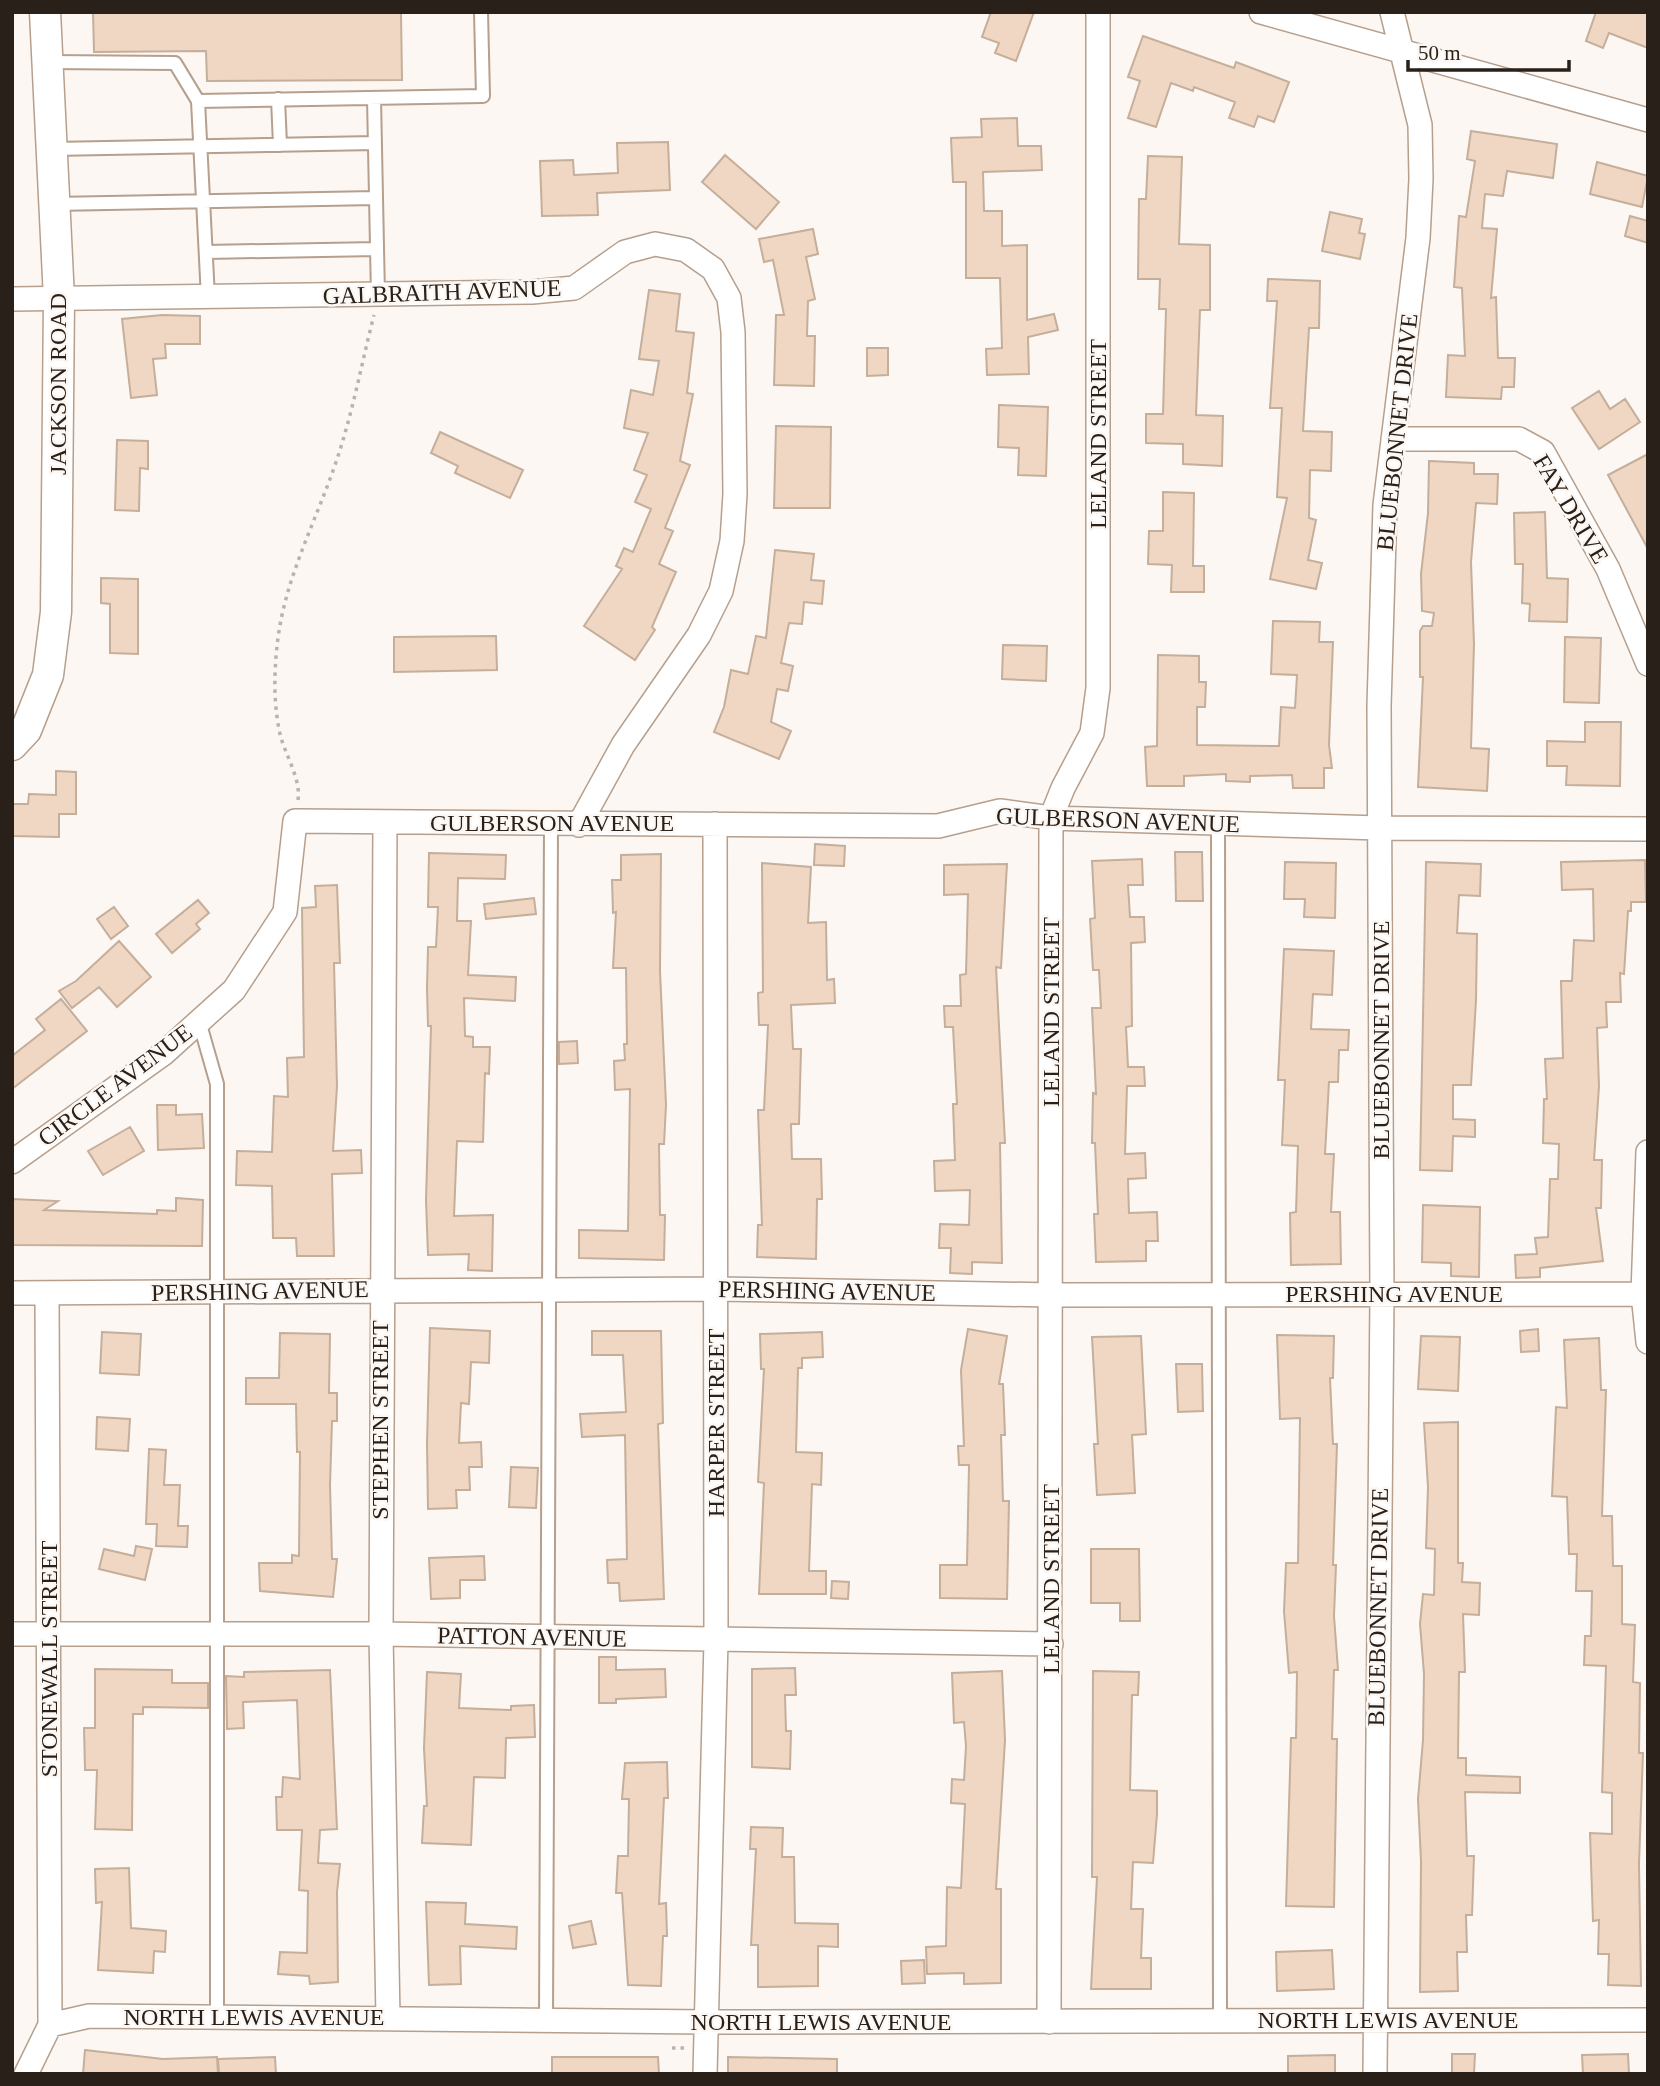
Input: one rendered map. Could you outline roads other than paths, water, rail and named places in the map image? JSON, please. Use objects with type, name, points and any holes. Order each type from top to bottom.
[{"type":"street","name":"JACKSON ROAD","points":[[12,745],[26,730],[48,675],[56,612],[59,299],[45,12]]},
{"type":"street","name":"LELAND STREET","points":[[1049,2022],[1051,818],[1063,788],[1092,733],[1098,688],[1098,12]]},
{"type":"street","points":[[1261,12],[1648,120]]},
{"type":"street","name":"BLUEBONNET DRIVE","points":[[1375,2074],[1382,1294],[1379,706],[1385,505],[1414,275],[1421,179],[1420,125],[1411,81],[1391,13]]},
{"type":"street","name":"GALBRAITH AVENUE","points":[[12,299],[532,292],[573,288],[625,252],[655,244],[686,250],[713,269],[729,298],[733,332],[735,494],[732,541],[721,590],[699,635],[623,745],[579,825]]},
{"type":"street","name":"FAY DRIVE","points":[[1393,439],[1519,439],[1543,452],[1608,569],[1648,664]]},
{"type":"street","name":"GULBERSON AVENUE","points":[[295,821],[551,825],[938,825],[1000,811],[1051,818],[1380,828],[1648,829]]},
{"type":"street","name":"CIRCLE AVENUE","points":[[12,1162],[163,1054],[234,990],[285,912],[295,821]]},
{"type":"street","name":"STEPHEN STREET","points":[[385,822],[380,1289],[381,1634],[388,2018]]},
{"type":"street","name":"HARPER STREET","points":[[705,2074],[716,1641],[715,824]]},
{"type":"street","points":[[1648,1152],[1643,1294],[1648,1342]]},
{"type":"street","name":"PERSHING AVENUE","points":[[12,1293],[716,1289],[1052,1295],[1643,1294]]},
{"type":"street","name":"STONEWALL STREET","points":[[47,1293],[50,2025]]},
{"type":"street","name":"PATTON AVENUE","points":[[12,1634],[381,1634],[1051,1644]]},
{"type":"street","name":"NORTH LEWIS AVENUE","points":[[50,2025],[89,2016],[707,2022],[1648,2020]]},
{"type":"street","points":[[26,2074],[50,2025]]},
{"type":"lane","points":[[198,101],[483,96],[481,12]]},
{"type":"lane","points":[[47,62],[175,63],[198,101],[208,298]]},
{"type":"lane","points":[[374,97],[378,296]]},
{"type":"lane","points":[[278,99],[280,145]]},
{"type":"lane","points":[[51,149],[375,143]]},
{"type":"lane","points":[[54,204],[376,198]]},
{"type":"lane","points":[[206,252],[377,249]]},
{"type":"lane","points":[[1217,823],[1220,2021]]},
{"type":"lane","points":[[547,2020],[551,825]]},
{"type":"lane","points":[[199,1021],[217,1084],[217,2017]]}]
